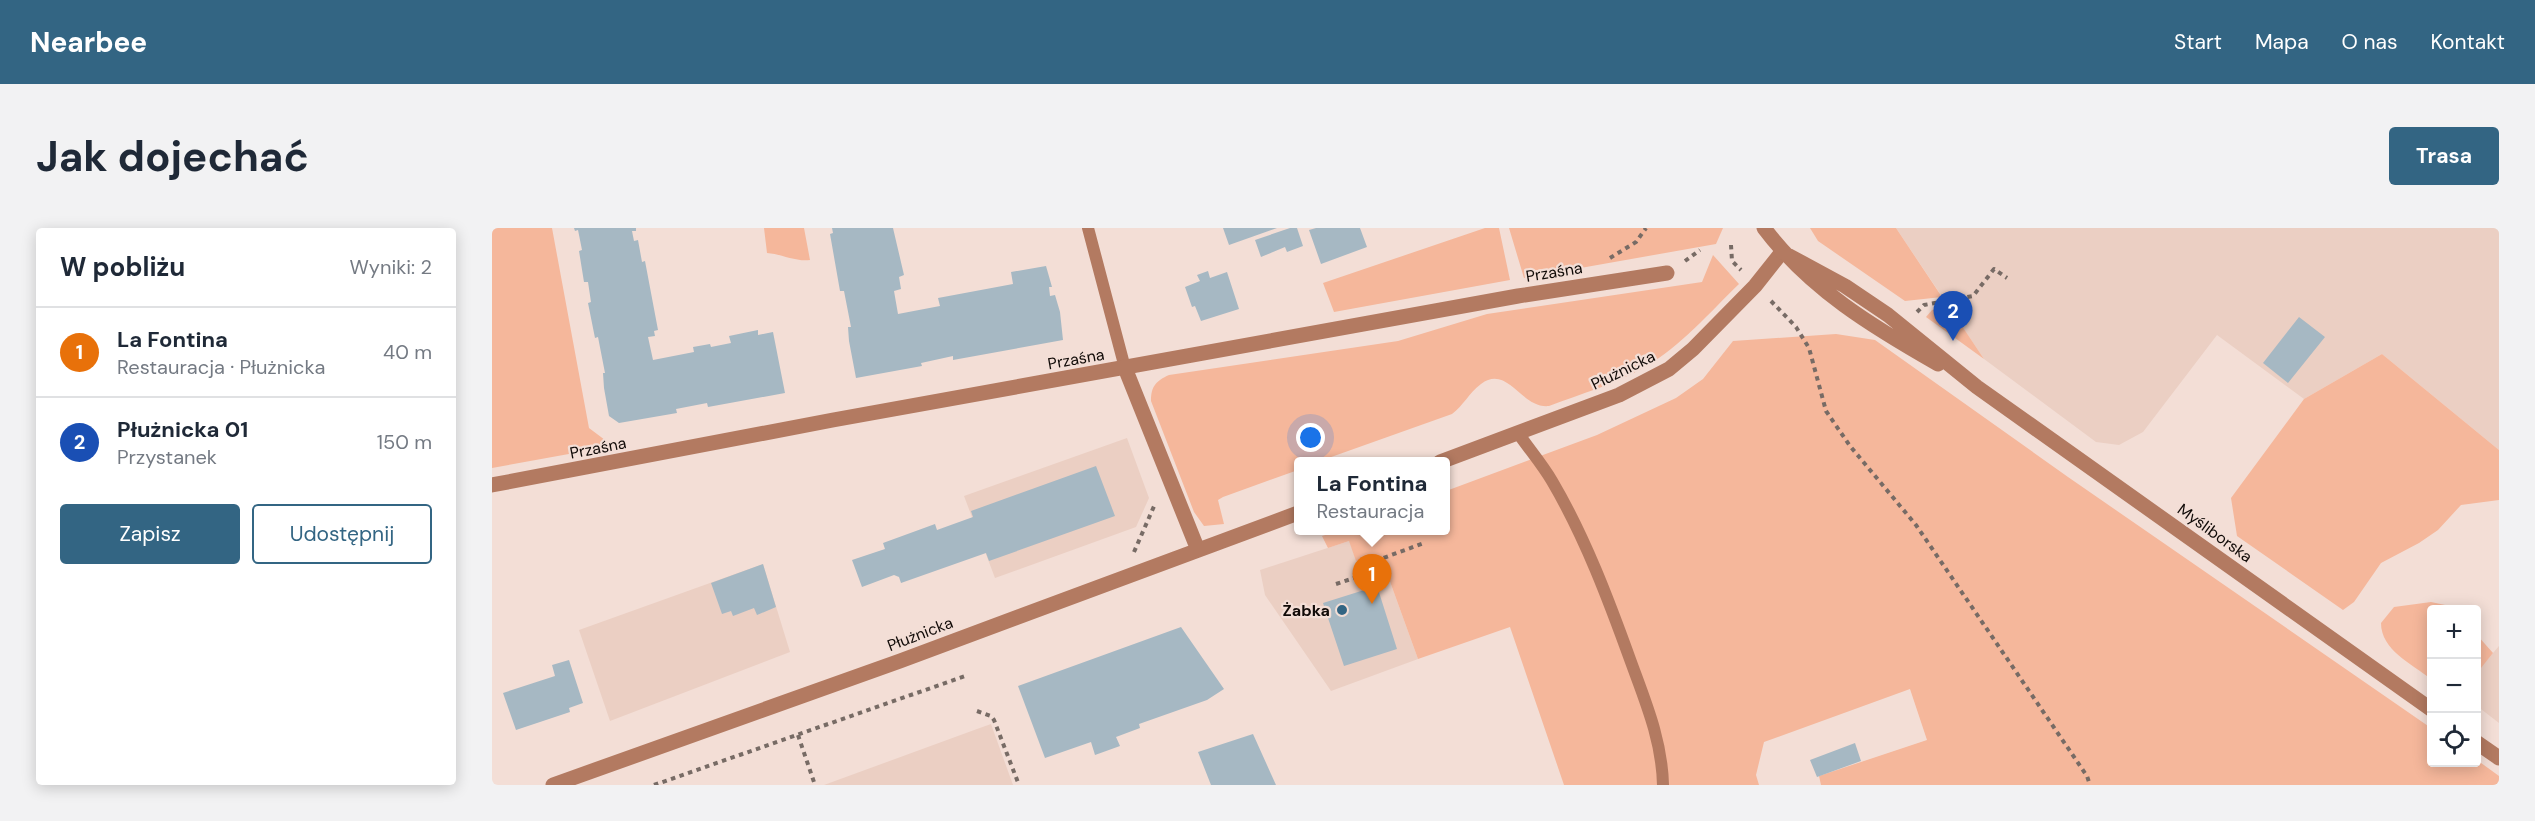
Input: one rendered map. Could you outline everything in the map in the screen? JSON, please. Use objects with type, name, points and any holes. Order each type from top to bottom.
[{"type":"street","name":"Myśliborska","points":[[1764,228],[1782,252],[1845,286],[1888,315],[1977,387],[2427,706]]},
{"type":"street","name":"Płużnicka","points":[[1450,458],[1619,395],[1669,369],[1693,349],[1748,293],[1782,252]]},
{"type":"street","name":"Przaśna","points":[[492,485],[833,420],[1518,296],[1666,273]]},
{"type":"street","points":[[1125,368],[1198,550]]},
{"type":"street","name":"Płużnicka","points":[[553,785],[1294,515]]},
{"type":"street","points":[[2481,745],[2499,758]]},
{"type":"lane","points":[[1088,228],[1125,368]]},
{"type":"lane","points":[[1518,433],[1552,481],[1573,519],[1619,627],[1658,735],[1663,785]]},
{"type":"path","points":[[1608,259],[1636,242],[1646,228]]},
{"type":"path","points":[[1731,245],[1732,261],[1741,271]]},
{"type":"path","points":[[1913,316],[1924,305],[1973,296],[1994,269],[2007,278]]},
{"type":"path","points":[[1775,305],[1796,327],[1809,348],[1826,411],[1850,446],[1916,525],[2090,785]]},
{"type":"path","points":[[1137,573],[1133,554],[1158,497]]},
{"type":"path","points":[[1336,584],[1378,570],[1375,561],[1424,543]]},
{"type":"path","points":[[654,785],[968,675]]},
{"type":"path","points":[[977,711],[991,716],[994,720],[1019,785]]},
{"type":"path","points":[[798,735],[815,785]]},
{"type":"shaded area","points":[[492,228],[552,228],[589,428],[613,446],[492,468]]},
{"type":"shaded area","points":[[764,228],[804,228],[810,260],[767,253]]},
{"type":"shaded area","points":[[1485,228],[1499,228],[1510,280],[1334,312],[1323,283]]},
{"type":"shaded area","points":[[1509,228],[1723,228],[1716,244],[1524,278]]},
{"type":"shaded area","points":[[1810,228],[1896,228],[1942,297],[1905,301],[1818,241]]},
{"type":"shaded area","points":[[1896,228],[2499,228],[2499,450],[2382,354],[2304,399],[2217,335],[2143,432],[2119,445],[2096,442],[1984,359]]},
{"type":"shaded area","points":[[1713,255],[1739,284],[1670,350],[1634,373],[1549,406],[1530,401],[1507,383],[1499,379],[1491,379],[1481,384],[1452,414],[1331,457],[1294,457],[1294,471],[1218,500],[1224,524],[1204,526],[1194,512],[1151,401],[1155,385],[1169,375],[1398,341],[1487,314],[1702,282]]},
{"type":"shaded area","points":[[1948,305],[1984,359],[1926,317],[1932,310]]},
{"type":"shaded area","points":[[1836,334],[1875,340],[2068,477],[2427,725],[2427,767],[2481,767],[2481,763],[2499,776],[2499,785],[1821,785],[1819,776],[1927,740],[1910,689],[1764,742],[1756,775],[1759,785],[1564,785],[1510,627],[1418,659],[1384,565],[1372,569],[1367,557],[1356,561],[1349,541],[1328,548],[1322,536],[1450,535],[1450,490],[1597,435],[1676,398],[1703,379],[1733,341]]},
{"type":"shaded area","points":[[2382,354],[2499,450],[2499,500],[2461,505],[2438,530],[2381,563],[2354,602],[2343,610],[2237,536],[2231,498],[2304,399]]},
{"type":"shaded area","points":[[1127,438],[1149,498],[1136,527],[995,578],[964,496]]},
{"type":"shaded area","points":[[1349,541],[1367,557],[1384,565],[1418,659],[1331,691],[1265,595],[1260,570]]},
{"type":"shaded area","points":[[763,564],[790,652],[610,721],[579,630]]},
{"type":"shaded area","points":[[2431,602],[2445,605],[2427,605],[2427,676],[2399,656],[2382,633],[2381,623],[2394,607]]},
{"type":"shaded area","points":[[2481,640],[2493,653],[2481,668]]},
{"type":"shaded area","points":[[2499,646],[2499,723],[2481,709],[2481,667]]},
{"type":"shaded area","points":[[991,724],[1013,785],[824,785],[977,729]]},
{"type":"building","points":[[574,228],[636,228],[636,231],[632,231],[634,241],[638,240],[642,262],[645,261],[658,330],[654,331],[655,336],[648,337],[653,360],[694,352],[693,347],[710,344],[711,347],[731,343],[729,336],[758,330],[758,335],[773,332],[785,393],[708,407],[707,403],[676,409],[677,413],[619,423],[609,416],[604,388],[603,373],[605,373],[588,303],[591,302],[588,282],[584,282],[578,230],[575,231]]},
{"type":"building","points":[[832,228],[893,228],[904,275],[899,277],[901,289],[894,291],[898,314],[940,306],[938,298],[1013,284],[1011,272],[1046,266],[1052,287],[1049,287],[1050,296],[1055,295],[1060,312],[1063,340],[953,360],[953,356],[921,363],[922,366],[856,378],[849,341],[848,327],[851,327],[844,291],[840,291],[830,234],[833,233]]},
{"type":"building","points":[[1223,228],[1277,228],[1229,245]]},
{"type":"building","points":[[1290,228],[1297,228],[1303,246],[1287,252],[1285,247],[1261,257],[1255,240]]},
{"type":"building","points":[[1360,228],[1367,247],[1321,264],[1309,230]]},
{"type":"building","points":[[1208,271],[1210,278],[1227,272],[1239,309],[1201,321],[1195,306],[1192,307],[1185,287],[1200,281],[1197,275]]},
{"type":"building","points":[[2299,317],[2325,337],[2288,383],[2263,363]]},
{"type":"building","points":[[1096,466],[1115,516],[989,561],[986,553],[901,583],[899,577],[894,575],[862,587],[852,560],[885,549],[883,543],[935,524],[937,530],[973,517],[971,511]]},
{"type":"building","points":[[763,564],[776,607],[757,615],[754,608],[733,616],[731,611],[722,614],[711,583]]},
{"type":"building","points":[[1377,586],[1397,649],[1344,666],[1323,603]]},
{"type":"building","points":[[1181,627],[1224,689],[1207,700],[1139,724],[1140,728],[1116,737],[1120,746],[1095,755],[1091,742],[1045,758],[1018,686]]},
{"type":"building","points":[[569,660],[583,703],[569,708],[570,712],[516,730],[503,693],[555,676],[552,665]]},
{"type":"building","points":[[1253,734],[1276,785],[1211,785],[1198,752]]},
{"type":"building","points":[[1855,743],[1861,761],[1817,777],[1810,760]]},
{"type":"place","name":"Płużnicka 01","points":[[1953,341]]},
{"type":"place","name":"La Fontina","points":[[1372,604]]},
{"type":"place","name":"Żabka","points":[[1342,610]]}]
